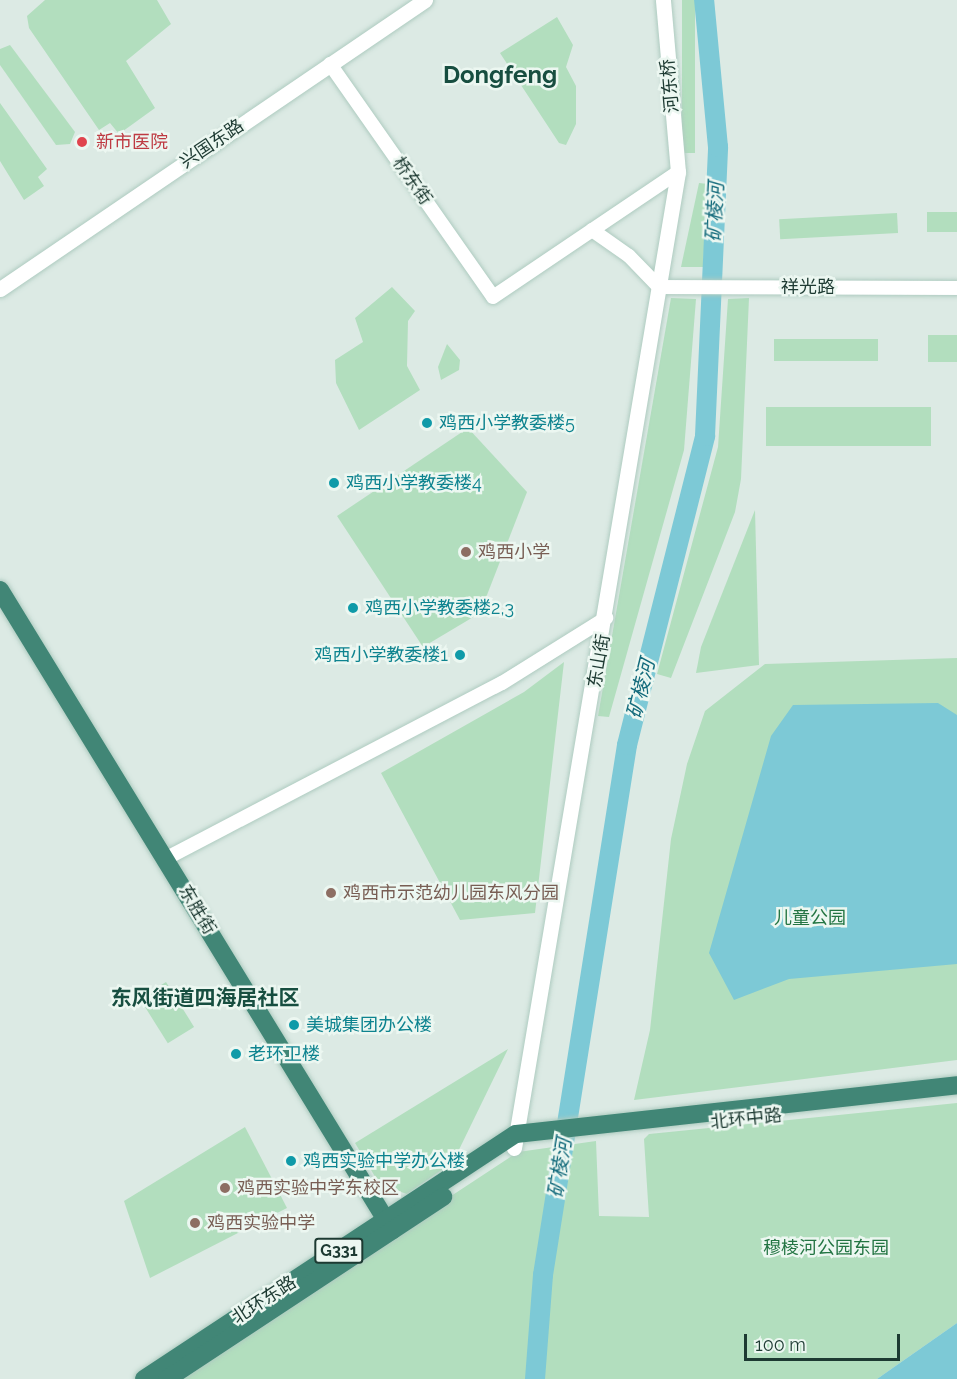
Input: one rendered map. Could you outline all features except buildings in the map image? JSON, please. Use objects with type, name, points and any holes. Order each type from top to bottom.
[{"type":"highway","name":"东胜街","points":[[0,590],[389,1226]]},
{"type":"highway","name":"北环中路","points":[[537,1137],[957,1086]]},
{"type":"highway","name":"北环中路","points":[[593,1130],[957,1096]]},
{"type":"highway","name":"北环东路","points":[[167,1379],[515,1141],[537,1137]]},
{"type":"highway","name":"北环东路","points":[[144,1379],[389,1226]]},
{"type":"main road","name":"兴国东路","points":[[0,289],[425,0]]},
{"type":"main road","name":"河东桥","points":[[663,0],[678,172]]},
{"type":"main road","name":"东山街","points":[[515,1141],[606,618],[678,172]]},
{"type":"street","name":"桥东街","points":[[330,64],[493,297],[592,230]]},
{"type":"street","points":[[659,287],[629,256],[592,230],[678,172]]},
{"type":"street","name":"祥光路","points":[[659,287],[957,288]]},
{"type":"street","points":[[165,859],[502,683],[606,618]]},
{"type":"green space","points":[[45,0],[157,0],[171,24],[126,61],[155,108],[119,134],[110,123],[99,130],[29,28],[27,16]]},
{"type":"green space","points":[[682,0],[695,0],[695,153],[682,153]]},
{"type":"green space","points":[[557,17],[573,45],[566,67],[576,86],[576,124],[566,145],[559,143],[500,53]]},
{"type":"green space","points":[[10,45],[75,132],[70,144],[56,145],[0,65],[0,49]]},
{"type":"green space","points":[[0,103],[47,169],[38,177],[44,186],[24,200],[0,161]]},
{"type":"green space","points":[[699,183],[708,184],[703,267],[681,267]]},
{"type":"green space","points":[[927,212],[957,212],[957,232],[927,232]]},
{"type":"green space","points":[[897,213],[898,233],[780,239],[779,219]]},
{"type":"green space","points":[[392,287],[415,311],[408,321],[407,366],[420,390],[359,430],[336,383],[335,360],[363,342],[355,318]]},
{"type":"green space","points":[[671,298],[696,299],[684,450],[609,717],[598,716]]},
{"type":"green space","points":[[749,298],[741,479],[735,512],[671,678],[657,674],[718,447],[728,299]]},
{"type":"green space","points":[[928,335],[957,335],[957,362],[928,362]]},
{"type":"green space","points":[[774,339],[878,339],[878,361],[774,361]]},
{"type":"green space","points":[[447,344],[460,360],[459,370],[441,380],[438,367]]},
{"type":"green space","points":[[766,407],[931,407],[931,446],[766,446]]},
{"type":"green space","name":"鸡西小学","points":[[468,428],[527,492],[480,613],[423,647],[337,516]]},
{"type":"green space","points":[[755,510],[759,665],[696,673],[701,647]]},
{"type":"green space","name":"儿童公园","points":[[957,658],[957,1060],[634,1100],[650,1030],[671,839],[687,764],[705,711],[765,664]]},
{"type":"green space","points":[[564,662],[535,913],[460,920],[381,773],[524,692]]},
{"type":"green space","points":[[166,982],[194,1027],[168,1043],[140,998]]},
{"type":"green space","points":[[508,1049],[453,1162],[407,1194],[380,1185],[355,1143]]},
{"type":"green space","name":"穆棱河公园东园","points":[[957,1103],[957,1323],[877,1379],[173,1379],[518,1152],[596,1141],[599,1216],[649,1217],[644,1139],[649,1134]]},
{"type":"green space","points":[[245,1127],[287,1208],[150,1278],[124,1201]]},
{"type":"water","points":[[938,703],[957,715],[957,964],[789,979],[734,1000],[709,953],[771,736],[793,705]]},
{"type":"water","points":[[957,1323],[957,1379],[877,1379]]},
{"type":"waterway","name":"矿棱河","points":[[535,1379],[543,1275],[627,745],[705,436],[718,147],[704,0]]},
{"type":"place","name":"新市医院","points":[[82,142]]},
{"type":"place","name":"鸡西小学教委楼5","points":[[427,423]]},
{"type":"place","name":"鸡西小学教委楼4","points":[[334,483]]},
{"type":"place","name":"鸡西小学","points":[[466,552]]},
{"type":"place","name":"鸡西小学教委楼2,3","points":[[353,608]]},
{"type":"place","name":"鸡西小学教委楼1","points":[[460,655]]},
{"type":"place","name":"鸡西市示范幼儿园东风分园","points":[[331,893]]},
{"type":"place","name":"美城集团办公楼","points":[[294,1025]]},
{"type":"place","name":"老环卫楼","points":[[236,1054]]},
{"type":"place","name":"鸡西实验中学办公楼","points":[[291,1161]]},
{"type":"place","name":"鸡西实验中学东校区","points":[[225,1188]]},
{"type":"place","name":"鸡西实验中学","points":[[195,1223]]},
{"type":"district","name":"Dongfeng","points":[[500,75]]},
{"type":"district","name":"东风街道四海居社区","points":[[205,998]]}]
